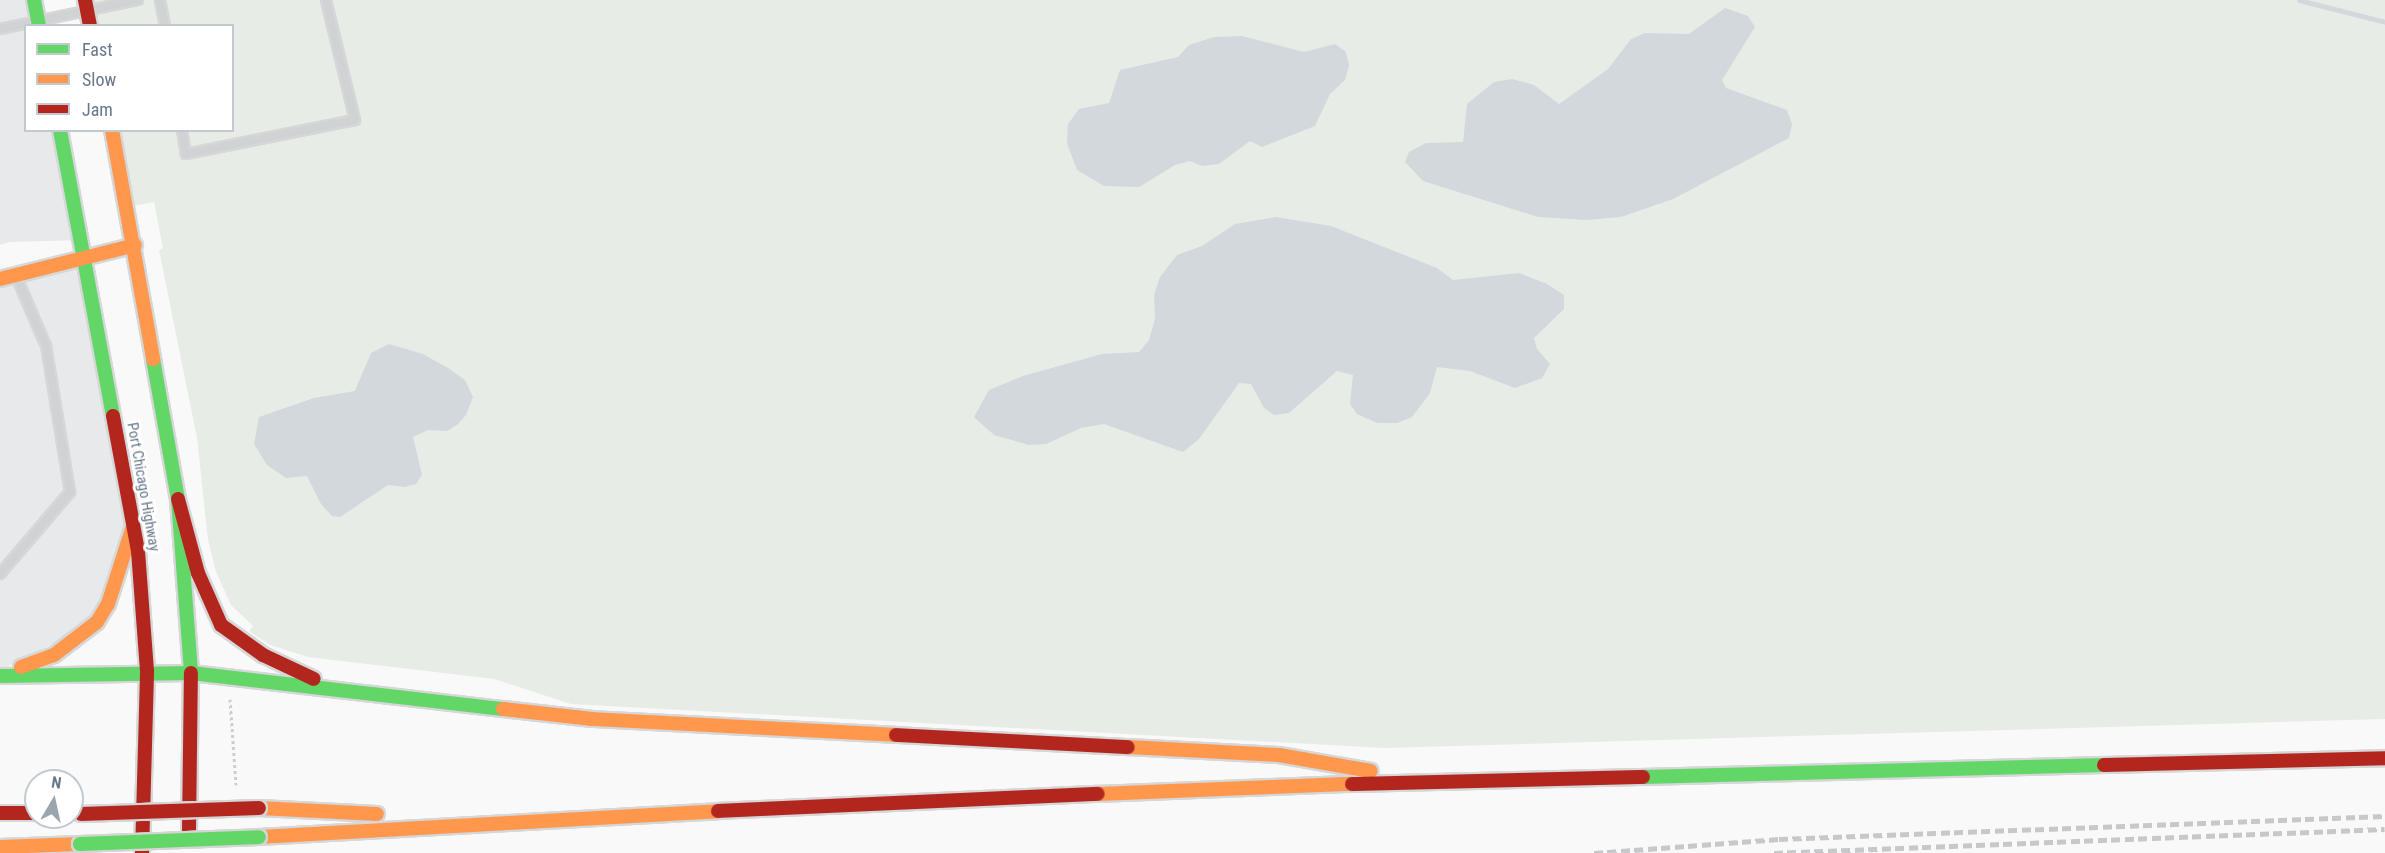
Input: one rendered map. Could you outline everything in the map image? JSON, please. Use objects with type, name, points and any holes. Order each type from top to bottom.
[{"type":"main road","points":[[34,0],[39,22]]},
{"type":"main road","points":[[86,5],[90,24]]},
{"type":"main road","name":"Port Chicago Highway","points":[[60,132],[86,257],[133,526],[147,671],[142,853]]},
{"type":"main road","name":"Port Chicago Highway","points":[[112,132],[135,245],[178,499],[191,673],[189,853]]},
{"type":"main road","points":[[0,279],[135,245]]},
{"type":"main road","points":[[178,499],[198,573],[221,625],[263,655],[334,688]]},
{"type":"main road","points":[[0,670],[27,666],[54,655],[97,622],[108,604],[133,526]]},
{"type":"main road","points":[[0,676],[147,671],[191,673],[592,719],[1279,755],[1426,781]]},
{"type":"main road","points":[[0,847],[259,837],[514,820],[1426,781],[2385,758]]},
{"type":"main road","points":[[84,814],[259,808],[514,820]]},
{"type":"main road","points":[[0,813],[24,813]]},
{"type":"lane","points":[[39,22],[86,5],[138,0]]},
{"type":"lane","points":[[160,0],[165,24]]},
{"type":"lane","points":[[182,132],[186,154],[355,120],[326,0]]},
{"type":"lane","points":[[0,29],[24,25]]},
{"type":"lane","points":[[0,574],[70,492],[46,346],[15,274]]},
{"type":"path","points":[[229,677],[235,796]]},
{"type":"shaded area","points":[[0,0],[34,0],[27,24],[24,24],[24,132],[60,132],[83,240],[9,242],[0,245]]},
{"type":"shaded area","points":[[85,0],[2385,0],[2385,719],[1385,748],[571,704],[494,679],[308,657],[270,645],[249,631],[253,626],[231,605],[216,572],[208,540],[197,438],[159,250],[163,248],[154,202],[127,207],[112,132],[234,132],[234,24],[90,24]]},
{"type":"shaded area","points":[[1725,8],[1748,16],[1755,27],[1722,80],[1726,88],[1787,110],[1792,124],[1789,138],[1673,199],[1621,217],[1587,220],[1538,217],[1423,181],[1405,162],[1409,152],[1426,143],[1463,142],[1467,104],[1494,82],[1512,79],[1534,85],[1559,104],[1608,69],[1631,39],[1645,33],[1689,34]]},
{"type":"shaded area","points":[[1242,36],[1304,52],[1335,44],[1346,52],[1349,66],[1345,80],[1330,94],[1315,126],[1262,147],[1250,141],[1219,164],[1202,166],[1190,161],[1175,165],[1139,187],[1104,186],[1077,170],[1067,143],[1068,124],[1079,109],[1109,103],[1120,70],[1178,57],[1189,45],[1214,37]]},
{"type":"shaded area","points":[[1276,217],[1331,226],[1437,268],[1453,280],[1519,273],[1547,284],[1564,295],[1564,309],[1534,338],[1537,349],[1550,364],[1542,378],[1515,388],[1470,371],[1437,367],[1430,393],[1412,417],[1397,423],[1377,423],[1357,414],[1350,404],[1353,375],[1337,371],[1289,413],[1274,415],[1264,408],[1251,384],[1239,383],[1199,439],[1183,452],[1104,424],[1081,428],[1046,444],[1029,445],[994,435],[974,417],[989,390],[1023,376],[1102,354],[1139,352],[1149,340],[1155,319],[1154,295],[1160,277],[1177,255],[1202,246],[1235,224]]},
{"type":"shaded area","points":[[86,257],[133,526],[97,622],[0,670],[0,279]]},
{"type":"shaded area","points":[[389,344],[423,354],[448,368],[465,380],[473,397],[466,415],[458,424],[447,431],[428,430],[413,437],[422,475],[416,484],[405,487],[388,485],[340,517],[332,516],[321,504],[307,476],[286,478],[267,465],[254,444],[259,417],[314,398],[355,391],[371,353]]},
{"type":"waterway","points":[[2299,0],[2385,22]]},
{"type":"railway","points":[[1594,853],[1779,839],[2385,816]]},
{"type":"railway","points":[[1774,853],[2385,829]]},
{"type":"traffic: fast","points":[[34,0],[39,24]]},
{"type":"traffic: fast","points":[[60,132],[113,416]]},
{"type":"traffic: fast","points":[[153,359],[178,499],[191,673]]},
{"type":"traffic: fast","points":[[0,676],[191,673],[503,709]]},
{"type":"traffic: fast","points":[[1643,777],[2104,765]]},
{"type":"traffic: fast","points":[[80,844],[259,837]]},
{"type":"traffic: slow","points":[[112,132],[153,359]]},
{"type":"traffic: slow","points":[[0,279],[135,245]]},
{"type":"traffic: slow","points":[[21,667],[54,655],[97,622],[108,604],[133,526]]},
{"type":"traffic: slow","points":[[503,709],[592,719],[896,735]]},
{"type":"traffic: slow","points":[[1128,747],[1279,755],[1371,771]]},
{"type":"traffic: slow","points":[[1098,794],[1352,784]]},
{"type":"traffic: slow","points":[[259,808],[377,814]]},
{"type":"traffic: slow","points":[[259,837],[718,811]]},
{"type":"traffic: slow","points":[[0,847],[80,844]]},
{"type":"traffic: jam","points":[[85,0],[90,24]]},
{"type":"traffic: jam","points":[[113,416],[138,551],[147,671]]},
{"type":"traffic: jam","points":[[178,499],[198,573],[221,625],[263,655],[314,679]]},
{"type":"traffic: jam","points":[[142,853],[147,671]]},
{"type":"traffic: jam","points":[[189,830],[191,673]]},
{"type":"traffic: jam","points":[[896,735],[1128,747]]},
{"type":"traffic: jam","points":[[2104,765],[2385,758]]},
{"type":"traffic: jam","points":[[1352,784],[1643,777]]},
{"type":"traffic: jam","points":[[718,811],[1098,794]]},
{"type":"traffic: jam","points":[[84,814],[259,808]]},
{"type":"traffic: jam","points":[[0,813],[24,813]]}]
